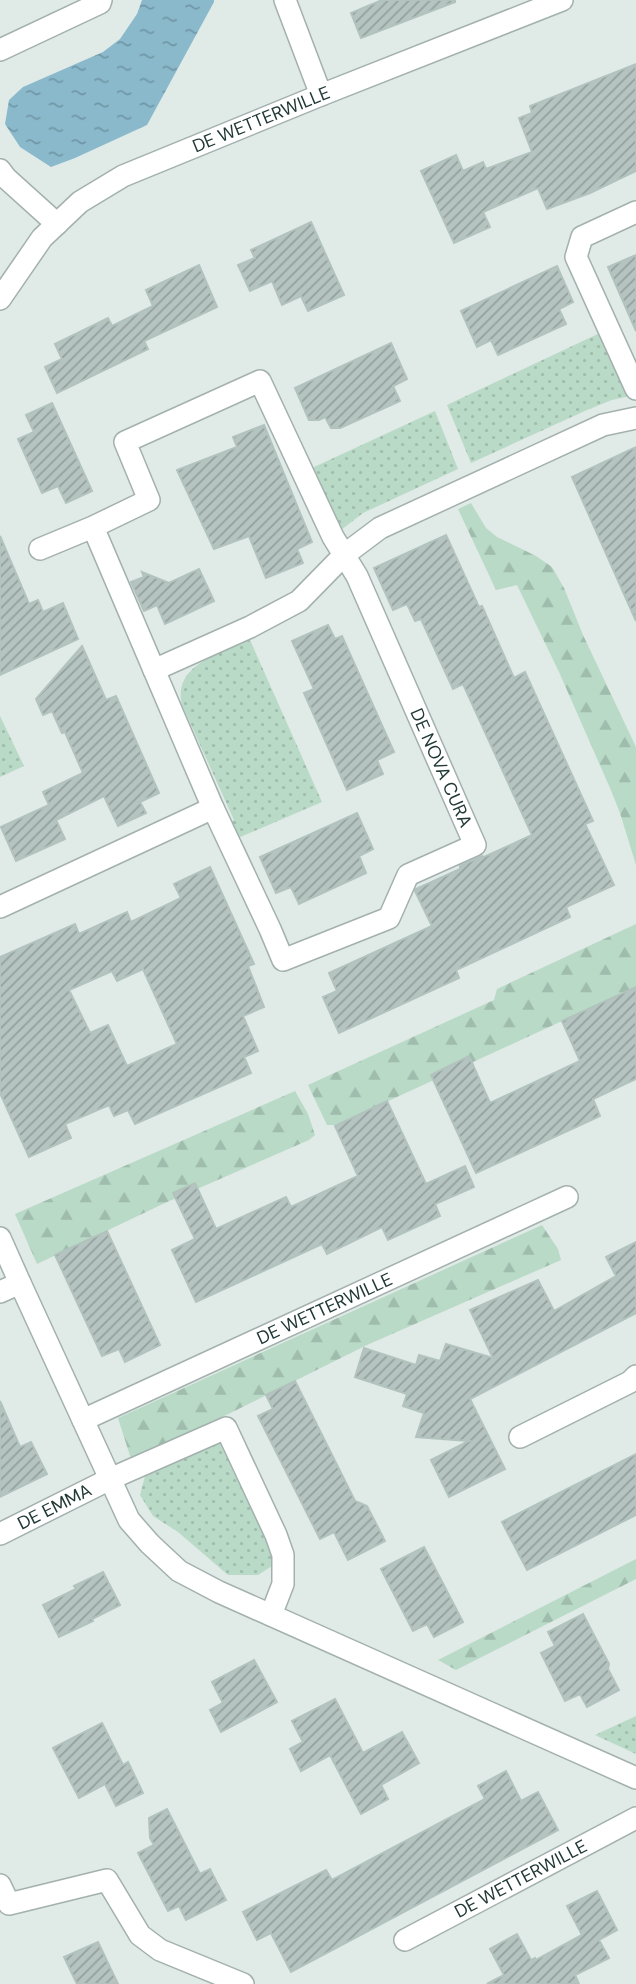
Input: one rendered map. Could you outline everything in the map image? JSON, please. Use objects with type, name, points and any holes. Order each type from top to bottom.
[{"type":"street","points":[[0,50],[100,3],[101,0]]},
{"type":"street","points":[[285,0],[321,95]]},
{"type":"street","name":"DE WETTERWILLE","points":[[0,299],[42,238],[80,202],[123,176],[562,0]]},
{"type":"street","points":[[0,170],[57,224]]},
{"type":"street","points":[[636,212],[582,237],[576,257],[636,388]]},
{"type":"street","name":"DE NOVA CURA","points":[[40,549],[149,500],[125,442],[260,381],[333,537],[358,576],[475,845],[408,875],[390,918],[283,960],[213,808],[93,527]]},
{"type":"street","points":[[154,670],[250,627],[299,601],[344,555],[380,528],[603,425],[636,418]]},
{"type":"street","points":[[0,907],[213,808]]},
{"type":"street","name":"DE WETTERWILLE","points":[[83,1420],[567,1197]]},
{"type":"street","points":[[0,1238],[129,1520],[179,1571],[219,1592],[636,1778]]},
{"type":"street","points":[[0,1292],[20,1283]]},
{"type":"street","points":[[520,1437],[630,1382],[636,1376]]},
{"type":"street","points":[[110,1479],[226,1428],[283,1555],[283,1584],[271,1615]]},
{"type":"street","name":"DE EMMA","points":[[0,1534],[110,1479]]},
{"type":"street","name":"DE WETTERWILLE","points":[[405,1940],[636,1818]]},
{"type":"street","points":[[0,1885],[9,1903],[107,1880],[140,1935],[160,1950],[243,1984]]},
{"type":"green space","points":[[602,332],[630,396],[587,410],[471,463],[447,405]]},
{"type":"green space","points":[[435,411],[458,469],[363,513],[341,530],[312,468]]},
{"type":"green space","points":[[471,503],[486,528],[497,537],[552,567],[564,588],[636,747],[636,865],[610,788],[517,585],[496,590],[458,509]]},
{"type":"green space","points":[[250,640],[322,802],[238,838],[230,822],[234,820],[182,705],[181,691],[184,680],[201,662]]},
{"type":"green space","points":[[0,716],[24,766],[0,777]]},
{"type":"green space","points":[[636,924],[636,987],[336,1125],[327,1125],[308,1085],[494,1000],[497,989]]},
{"type":"green space","points":[[295,1091],[308,1114],[315,1135],[309,1140],[165,1203],[37,1264],[15,1214]]},
{"type":"green space","points":[[542,1225],[558,1249],[561,1260],[367,1345],[132,1462],[118,1418]]},
{"type":"green space","points":[[220,1443],[270,1549],[272,1566],[258,1575],[228,1575],[178,1532],[153,1516],[140,1495],[145,1476],[197,1450]]},
{"type":"green space","points":[[636,1559],[636,1579],[456,1670],[438,1660]]},
{"type":"green space","points":[[636,1716],[636,1754],[595,1735]]},
{"type":"water","points":[[142,0],[214,0],[147,125],[51,167],[20,147],[5,124],[9,100],[23,87],[103,52],[120,39],[137,14]]},
{"type":"building","points":[[382,0],[455,2],[361,38],[351,13]]},
{"type":"building","points":[[636,64],[636,171],[590,193],[547,209],[538,188],[483,212],[490,227],[454,243],[421,171],[456,155],[463,171],[483,162],[486,169],[532,152],[519,118],[532,113],[530,106]]},
{"type":"building","points":[[311,222],[344,295],[308,311],[301,296],[282,305],[272,281],[250,291],[238,265],[255,258],[251,250]]},
{"type":"building","points":[[636,255],[636,331],[608,267]]},
{"type":"building","points":[[199,265],[217,307],[144,341],[148,349],[57,393],[45,367],[62,359],[55,344],[108,318],[112,326],[153,306],[146,290]]},
{"type":"building","points":[[557,266],[573,302],[559,309],[566,324],[498,355],[491,340],[477,347],[461,311]]},
{"type":"building","points":[[391,343],[407,379],[393,386],[400,401],[340,428],[331,428],[325,417],[309,420],[295,388]]},
{"type":"building","points":[[52,403],[92,491],[66,503],[58,486],[42,493],[18,439],[34,432],[26,415]]},
{"type":"building","points":[[264,425],[312,542],[297,549],[303,563],[266,578],[249,536],[214,549],[177,470],[237,447],[233,437]]},
{"type":"building","points":[[636,447],[636,621],[572,477]]},
{"type":"building","points":[[446,535],[514,678],[525,672],[593,821],[585,824],[614,885],[566,907],[570,917],[456,970],[459,978],[339,1033],[323,997],[337,991],[329,973],[432,926],[416,889],[460,869],[460,866],[532,835],[463,684],[453,689],[421,619],[415,621],[407,604],[393,610],[374,568]]},
{"type":"building","points":[[0,536],[29,604],[38,600],[43,612],[63,603],[78,639],[0,675]]},
{"type":"building","points":[[199,569],[214,601],[165,624],[157,605],[144,611],[131,582],[144,577],[142,572],[169,583]]},
{"type":"building","points":[[328,625],[335,639],[342,636],[394,752],[377,760],[383,774],[347,790],[304,693],[314,689],[292,641]]},
{"type":"building","points":[[82,646],[106,700],[116,696],[159,793],[140,802],[146,813],[118,826],[104,796],[56,820],[65,839],[16,861],[1,827],[49,805],[43,792],[83,773],[65,732],[62,733],[52,711],[43,715],[36,699]]},
{"type":"building","points":[[357,813],[373,849],[359,856],[366,873],[299,904],[291,887],[276,893],[260,857]]},
{"type":"building","points":[[210,867],[254,964],[248,966],[264,1007],[243,1016],[258,1051],[244,1057],[251,1073],[135,1124],[128,1110],[114,1116],[109,1105],[65,1124],[71,1138],[29,1157],[0,1093],[0,957],[75,924],[79,934],[127,912],[131,922],[181,898],[174,884]],"holes":[[[143,969],[177,1044],[127,1066],[108,1025],[90,1033],[69,990],[112,971],[117,981]]]},
{"type":"building","points":[[636,987],[636,1079],[593,1099],[600,1116],[476,1173],[431,1075],[469,1056],[490,1103],[580,1061],[562,1021]]},
{"type":"building","points":[[387,1101],[426,1184],[465,1166],[474,1187],[435,1204],[440,1216],[388,1240],[382,1227],[327,1254],[322,1244],[196,1302],[172,1250],[195,1239],[173,1193],[195,1183],[216,1229],[286,1197],[291,1207],[358,1176],[335,1126]]},
{"type":"building","points":[[107,1231],[160,1345],[125,1362],[119,1349],[102,1356],[55,1255]]},
{"type":"building","points":[[636,1242],[636,1313],[470,1399],[505,1469],[449,1497],[431,1460],[469,1441],[416,1437],[424,1413],[403,1406],[407,1394],[355,1377],[364,1348],[416,1365],[419,1355],[440,1361],[446,1344],[493,1358],[470,1310],[538,1280],[554,1311],[616,1276],[606,1257]]},
{"type":"building","points":[[295,1381],[355,1501],[367,1506],[385,1541],[348,1560],[334,1532],[320,1539],[258,1416],[273,1409],[266,1395]]},
{"type":"building","points":[[0,1401],[20,1447],[31,1442],[47,1474],[0,1497]]},
{"type":"building","points":[[636,1454],[636,1515],[527,1570],[502,1522]]},
{"type":"building","points":[[424,1547],[463,1622],[434,1637],[427,1624],[413,1631],[381,1569]]},
{"type":"building","points":[[103,1572],[120,1605],[59,1637],[43,1605]]},
{"type":"building","points":[[583,1614],[619,1690],[587,1707],[580,1694],[565,1701],[541,1653],[555,1646],[548,1632]]},
{"type":"building","points":[[254,1660],[277,1702],[221,1732],[210,1710],[223,1703],[212,1682]]},
{"type":"building","points":[[335,1699],[363,1753],[402,1732],[419,1763],[381,1785],[388,1799],[361,1814],[330,1755],[301,1771],[290,1749],[303,1742],[292,1721]]},
{"type":"building","points":[[102,1723],[123,1765],[128,1762],[143,1793],[116,1806],[105,1784],[79,1798],[53,1748]]},
{"type":"building","points":[[506,1771],[521,1801],[538,1792],[558,1830],[291,1972],[271,1933],[257,1940],[243,1912],[326,1870],[332,1880],[485,1799],[478,1786]]},
{"type":"building","points":[[167,1809],[200,1874],[210,1869],[226,1900],[186,1920],[179,1906],[168,1911],[138,1853],[154,1845],[150,1838],[149,1818]]},
{"type":"building","points":[[597,1891],[617,1930],[599,1940],[609,1958],[575,1975],[579,1984],[487,1984],[504,1975],[490,1949],[517,1934],[531,1960],[536,1960],[582,1935],[567,1906]]},
{"type":"building","points":[[98,1942],[118,1984],[77,1984],[64,1957]]}]
